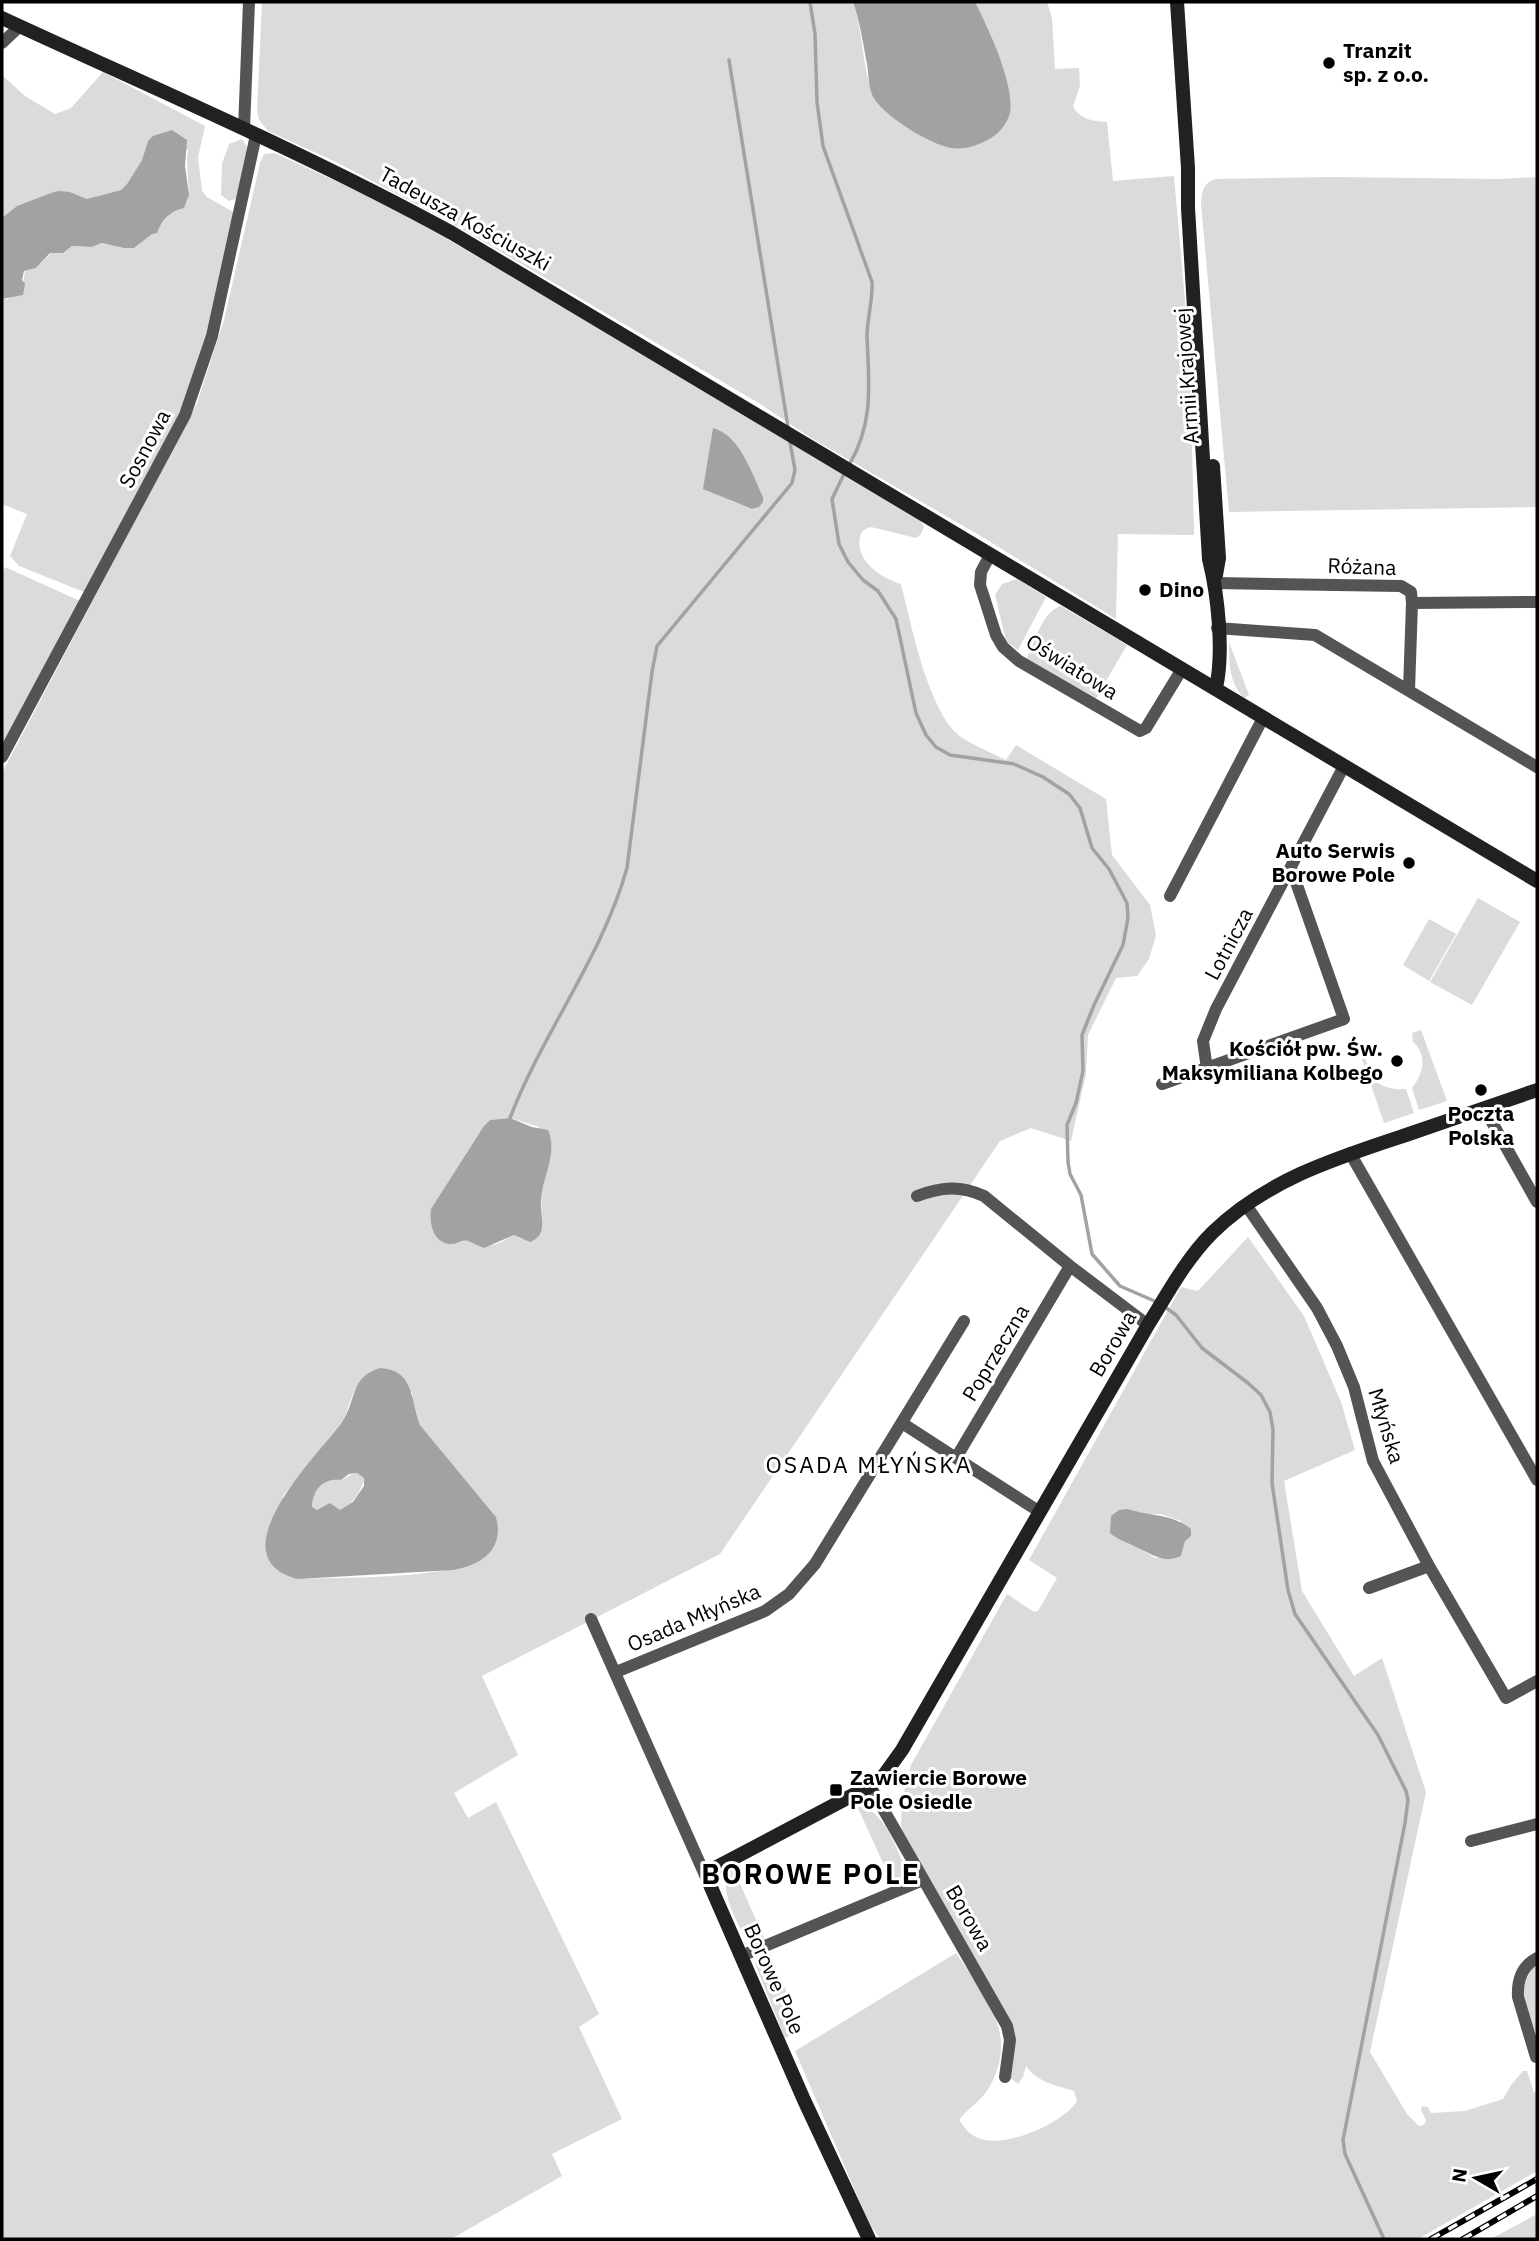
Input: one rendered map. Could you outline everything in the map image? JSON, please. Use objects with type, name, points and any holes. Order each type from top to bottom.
[{"type":"street","name":"Sosnowa","points":[[2,757],[185,415],[212,336],[250,132],[249,2]]},
{"type":"street","name":"Armii Krajowej","points":[[1177,2],[1209,559],[1215,583],[1220,663],[1216,688]]},
{"type":"street","name":"Tadeusza Kościuszki","points":[[2,18],[355,182],[452,233],[990,555]]},
{"type":"street","points":[[2,43],[20,26]]},
{"type":"street","points":[[990,555],[1537,881]]},
{"type":"street","name":"Oświatowa","points":[[990,555],[981,572],[980,585],[996,635],[1003,648],[1019,661],[1122,723],[1137,731],[1143,731],[1182,669]]},
{"type":"street","name":"Różana","points":[[1215,583],[1401,586],[1411,592],[1412,603],[1537,602]]},
{"type":"street","points":[[1409,690],[1412,603]]},
{"type":"street","points":[[1217,628],[1315,635],[1537,766]]},
{"type":"street","points":[[1170,896],[1263,718]]},
{"type":"street","name":"Lotnicza","points":[[1207,1069],[1203,1041],[1216,1009],[1344,766]]},
{"type":"street","points":[[1162,1084],[1344,1019],[1291,868]]},
{"type":"street","name":"Borowa","points":[[710,1885],[709,1875],[715,1868],[870,1786],[884,1775],[902,1750],[1163,1300],[1181,1271],[1212,1233],[1246,1205],[1277,1185],[1313,1167],[1537,1090]]},
{"type":"street","points":[[1484,1108],[1537,1202]]},
{"type":"street","points":[[1350,1153],[1537,1480]]},
{"type":"street","points":[[917,1196],[950,1187],[984,1196],[1070,1266],[1152,1319]]},
{"type":"street","name":"Młyńska","points":[[1246,1205],[1317,1308],[1354,1387],[1373,1461],[1506,1698],[1537,1681]]},
{"type":"street","name":"Poprzeczna","points":[[956,1458],[1070,1266]]},
{"type":"street","name":"Osada Młyńska","points":[[616,1672],[765,1611],[789,1594],[815,1564],[964,1321]]},
{"type":"street","points":[[902,1423],[1040,1512]]},
{"type":"street","points":[[1369,1588],[1430,1566]]},
{"type":"street","name":"Borowe Pole","points":[[591,1619],[804,2100],[869,2239]]},
{"type":"street","name":"Borowa","points":[[870,1786],[1007,2026],[1010,2040],[1005,2077]]},
{"type":"street","points":[[1471,1841],[1537,1824]]},
{"type":"street","points":[[741,1956],[923,1880]]},
{"type":"street","points":[[1536,2057],[1517,1987],[1525,1967],[1537,1958]]},
{"type":"shaded area","points":[[262,2],[853,2],[866,71],[877,102],[906,127],[952,148],[1010,99],[996,49],[975,2],[1047,2],[1052,18],[1055,69],[1079,68],[1080,86],[1073,106],[1083,117],[1107,122],[1113,181],[1174,176],[1190,357],[1194,535],[1118,534],[1116,619],[979,535],[811,438],[757,402],[450,222],[336,162],[268,131],[259,120],[257,109]]},
{"type":"shaded area","points":[[853,2],[975,2],[1005,72],[1010,113],[1001,130],[977,145],[951,148],[921,136],[889,115],[871,92]]},
{"type":"shaded area","points":[[103,72],[205,126],[198,157],[202,191],[207,197],[235,213],[206,338],[182,411],[84,592],[19,566],[10,556],[27,514],[2,504],[2,299],[8,299],[23,283],[25,271],[36,268],[51,253],[63,253],[72,246],[92,247],[103,243],[134,248],[187,202],[188,150],[148,141],[142,160],[121,190],[87,199],[70,192],[48,194],[17,206],[2,219],[2,75],[25,96],[55,114],[71,108]]},
{"type":"shaded area","points":[[172,130],[187,140],[185,166],[189,195],[184,208],[171,214],[161,224],[157,233],[134,248],[102,243],[92,247],[72,246],[63,253],[50,253],[36,268],[24,271],[23,295],[2,299],[2,218],[17,206],[58,191],[70,192],[87,199],[121,190],[142,160],[148,141],[153,136]]},
{"type":"shaded area","points":[[242,139],[247,147],[238,198],[229,201],[221,195],[222,164],[229,144]]},
{"type":"shaded area","points":[[275,153],[394,208],[920,520],[924,527],[916,538],[871,527],[861,533],[860,546],[861,554],[871,567],[885,578],[901,584],[921,661],[935,701],[944,717],[954,731],[979,747],[1006,760],[1016,745],[1106,799],[1112,855],[1150,905],[1156,935],[1149,959],[1137,976],[1116,978],[1088,1035],[1086,1074],[1071,1141],[1031,1128],[1000,1141],[720,1554],[482,1676],[518,1755],[454,1793],[468,1818],[496,1802],[599,2014],[579,2027],[622,2119],[552,2154],[562,2176],[451,2239],[2,2239],[2,773],[197,403],[224,320],[264,154]],"holes":[[[714,428],[759,507],[752,509],[729,500],[709,456]],[[510,1118],[539,1127],[550,1156],[541,1196],[542,1223],[521,1239],[515,1235],[494,1245],[464,1240],[452,1244],[466,1156],[490,1120]],[[355,1388],[412,1392],[413,1410],[420,1425],[496,1517],[498,1528],[494,1548],[471,1564],[424,1573],[298,1579],[283,1496],[344,1419]]]},
{"type":"shaded area","points":[[1537,177],[1537,507],[1229,512],[1201,204],[1203,191],[1208,183],[1216,179]]},
{"type":"shaded area","points":[[713,428],[731,438],[744,456],[763,497],[759,507],[752,509],[703,489]]},
{"type":"shaded area","points":[[5,567],[80,601],[2,748],[2,575]]},
{"type":"shaded area","points":[[1017,579],[1046,597],[1018,650],[1006,641],[995,595],[1002,584]]},
{"type":"shaded area","points":[[1061,606],[1127,645],[1095,700],[1026,660],[1044,621],[1054,609]]},
{"type":"shaded area","points":[[1229,642],[1249,695],[1244,698],[1233,679]]},
{"type":"shaded area","points":[[1478,898],[1520,922],[1472,1005],[1430,982]]},
{"type":"shaded area","points":[[1429,919],[1456,934],[1429,981],[1403,965]]},
{"type":"shaded area","points":[[1421,1030],[1447,1101],[1419,1110],[1412,1088],[1419,1077],[1422,1059],[1413,1042],[1412,1033]]},
{"type":"shaded area","points":[[1363,1055],[1376,1081],[1390,1088],[1406,1089],[1414,1113],[1384,1123],[1361,1056]]},
{"type":"shaded area","points":[[510,1118],[548,1130],[551,1138],[551,1155],[542,1190],[540,1234],[530,1242],[514,1235],[484,1248],[466,1241],[452,1244],[440,1240],[432,1226],[431,1209],[484,1126],[490,1120]]},
{"type":"shaded area","points":[[1248,1237],[1304,1316],[1341,1402],[1355,1450],[1284,1481],[1302,1591],[1354,1676],[1382,1658],[1426,1792],[1370,2052],[1407,2114],[1419,2126],[1424,2125],[1426,2120],[1422,2106],[1428,2107],[1431,2113],[1465,2111],[1503,2099],[1523,2071],[1527,2071],[1534,2092],[1537,2092],[1537,2171],[1418,2239],[880,2239],[869,2223],[795,2051],[956,1953],[995,2017],[1001,2050],[998,2068],[989,2088],[959,2120],[966,2129],[985,2140],[1014,2138],[1059,2118],[1077,2101],[1074,2091],[1042,2080],[1026,2066],[1018,2084],[1008,2076],[1013,2032],[903,1836],[902,1799],[911,1765],[1007,1594],[1034,1612],[1038,1611],[1057,1578],[1029,1560],[1181,1287],[1198,1291]],"holes":[[[1128,1509],[1141,1514],[1161,1514],[1181,1521],[1185,1541],[1181,1556],[1155,1558],[1139,1548]]]},
{"type":"shaded area","points":[[380,1368],[391,1370],[405,1380],[420,1425],[496,1517],[498,1528],[494,1547],[482,1559],[453,1570],[298,1579],[275,1567],[266,1550],[269,1528],[279,1504],[342,1422],[358,1384],[370,1372]],"holes":[[[357,1473],[364,1478],[364,1486],[353,1502],[340,1510],[330,1503],[317,1510],[312,1507],[314,1495],[324,1483],[341,1480],[349,1474]]]},
{"type":"shaded area","points":[[357,1473],[364,1478],[363,1482],[348,1506],[340,1510],[316,1510],[312,1507],[314,1494],[322,1483],[329,1479],[341,1480]]},
{"type":"shaded area","points":[[1128,1509],[1176,1520],[1191,1529],[1191,1536],[1185,1541],[1181,1556],[1169,1559],[1158,1557],[1110,1533],[1111,1516],[1119,1510]]},
{"type":"shaded area","points":[[857,1806],[875,1814],[894,1842],[907,1872],[900,1882],[893,1885]]},
{"type":"shaded area","points":[[733,1868],[765,1940],[754,1945],[746,1939],[726,1892],[728,1875]]},
{"type":"shaded area","points":[[768,1949],[803,2030],[785,2038],[755,1964],[757,1955]]},
{"type":"shaded area","points":[[1537,1963],[1537,2030],[1532,2031],[1523,1996],[1526,1980]]},
{"type":"shaded area","points":[[1537,2214],[1537,2239],[1491,2239]]},
{"type":"waterway","points":[[810,2],[815,34],[817,102],[823,146],[872,282],[867,330],[868,403],[863,434],[849,465]]},
{"type":"waterway","points":[[729,60],[788,427]]},
{"type":"waterway","points":[[510,1118],[523,1086],[603,933],[627,868],[657,646],[792,483],[795,470],[790,442]]},
{"type":"waterway","points":[[845,472],[832,499],[839,544],[848,562],[863,580],[878,591],[896,619],[916,713],[926,735],[936,747],[950,755],[1014,764],[1043,777],[1069,794],[1080,808],[1092,848],[1109,869],[1127,903],[1128,918],[1123,945],[1082,1035],[1083,1071],[1076,1103],[1067,1125],[1068,1162],[1070,1174],[1081,1195],[1092,1254],[1120,1286],[1159,1303]]},
{"type":"waterway","points":[[1165,1307],[1176,1315],[1202,1348],[1261,1395],[1270,1412],[1273,1430],[1272,1483],[1288,1590],[1295,1614],[1378,1735],[1406,1791],[1408,1800],[1405,1823],[1343,2140],[1345,2154],[1384,2239]]},
{"type":"railway","points":[[1431,2239],[1537,2179]]},
{"type":"railway","points":[[1463,2239],[1537,2196]]},
{"type":"place","name":"Tranzit sp. z o.o.","points":[[1329,63]]},
{"type":"place","name":"Dino","points":[[1145,590]]},
{"type":"place","name":"Auto Serwis Borowe Pole","points":[[1409,863]]},
{"type":"place","name":"Kościół pw. Św. Maksymiliana Kolbego","points":[[1397,1061]]},
{"type":"place","name":"Poczta Polska","points":[[1481,1090]]},
{"type":"place","name":"Zawiercie Borowe Pole Osiedle","points":[[836,1790]]},
{"type":"district","name":"OSADA MŁYŃSKA","points":[[869,1465]]},
{"type":"district","name":"BOROWE POLE","points":[[811,1874]]}]
